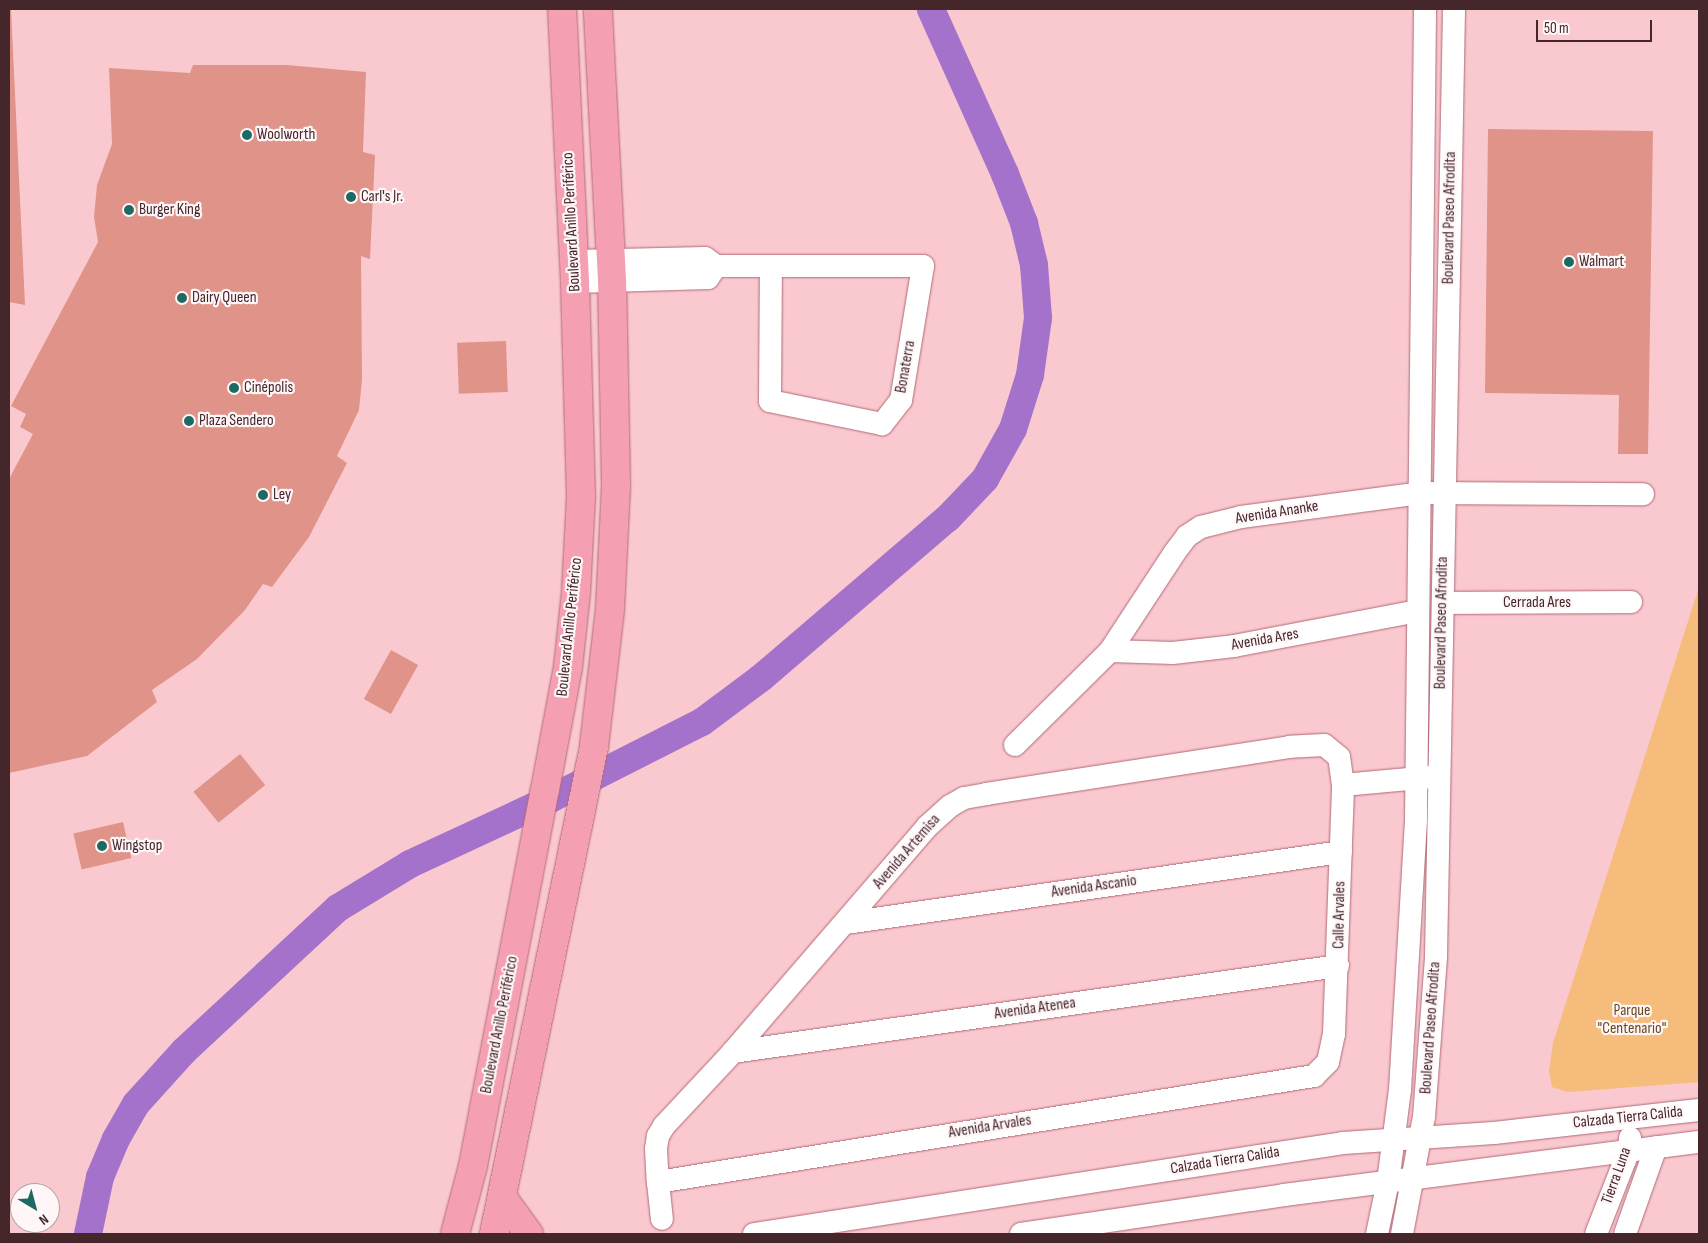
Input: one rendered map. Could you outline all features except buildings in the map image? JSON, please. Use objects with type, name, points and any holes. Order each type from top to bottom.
[{"type":"main road","name":"Boulevard Anillo Periférico","points":[[454,1234],[473,1166],[545,790],[568,667],[576,592],[581,497],[575,271],[562,9]]},
{"type":"main road","points":[[494,1234],[594,746],[614,551],[616,485],[612,269],[598,9]]},
{"type":"main road","points":[[502,1197],[529,1234]]},
{"type":"street","name":"Boulevard Paseo Afrodita","points":[[1377,1234],[1388,1182],[1400,1090],[1417,778],[1425,9]]},
{"type":"street","name":"Boulevard Paseo Afrodita","points":[[1402,1234],[1421,1137],[1436,956],[1454,9]]},
{"type":"street","name":"Bonaterra","points":[[575,271],[658,269],[705,258],[716,266],[772,266],[923,266],[901,400],[882,424],[770,401],[772,266]]},
{"type":"street","name":"Avenida Ananke","points":[[1015,746],[1110,650],[1175,552],[1194,531],[1241,517],[1444,491],[1642,494]]},
{"type":"street","name":"Cerrada Ares","points":[[1442,603],[1631,602]]},
{"type":"street","name":"Avenida Ares","points":[[1110,650],[1173,653],[1225,647],[1418,611]]},
{"type":"street","name":"Avenida Artemisa","points":[[662,1220],[658,1182],[658,1136],[670,1117],[733,1052],[927,827],[964,798],[1314,744],[1330,748],[1339,757]]},
{"type":"street","name":"Calle Arvales","points":[[1322,1070],[1328,1062],[1334,1034],[1338,966],[1343,785],[1339,757]]},
{"type":"street","points":[[1343,785],[1440,777]]},
{"type":"street","name":"Avenida Ascanio","points":[[846,923],[1341,852]]},
{"type":"street","name":"Avenida Atenea","points":[[733,1052],[1338,966]]},
{"type":"street","name":"Avenida Arvales","points":[[658,1182],[1004,1124],[1303,1080],[1322,1070]]},
{"type":"street","name":"Calzada Tierra Calida","points":[[754,1234],[1257,1156],[1394,1139],[1699,1110]]},
{"type":"street","name":"Tierra Luna","points":[[1596,1234],[1629,1150],[1633,1117]]},
{"type":"street","name":"Calzada Tierra Calida","points":[[1021,1234],[1388,1182],[1699,1142]]},
{"type":"street","name":"Tierra Luna","points":[[1625,1234],[1656,1147]]},
{"type":"street","points":[[1608,1204],[1633,1211]]},
{"type":"green space","name":"Parque \"Centenario\"","points":[[1699,587],[1699,1082],[1568,1092],[1552,1087],[1549,1071],[1553,1043]]},
{"type":"waterway","points":[[88,1234],[100,1177],[116,1139],[136,1104],[184,1051],[338,908],[410,864],[552,798],[702,722],[761,678],[948,518],[985,479],[1013,429],[1030,375],[1038,318],[1034,265],[1024,223],[1005,174],[931,9]]},
{"type":"place","name":"Woolworth","points":[[247,135]]},
{"type":"place","name":"Carl's Jr.","points":[[351,197]]},
{"type":"place","name":"Burger King","points":[[129,210]]},
{"type":"place","name":"Walmart","points":[[1569,262]]},
{"type":"place","name":"Dairy Queen","points":[[182,298]]},
{"type":"place","name":"Cinépolis","points":[[234,388]]},
{"type":"place","name":"Plaza Sendero","points":[[189,421]]},
{"type":"place","name":"Ley","points":[[263,495]]},
{"type":"place","name":"Wingstop","points":[[102,846]]}]
